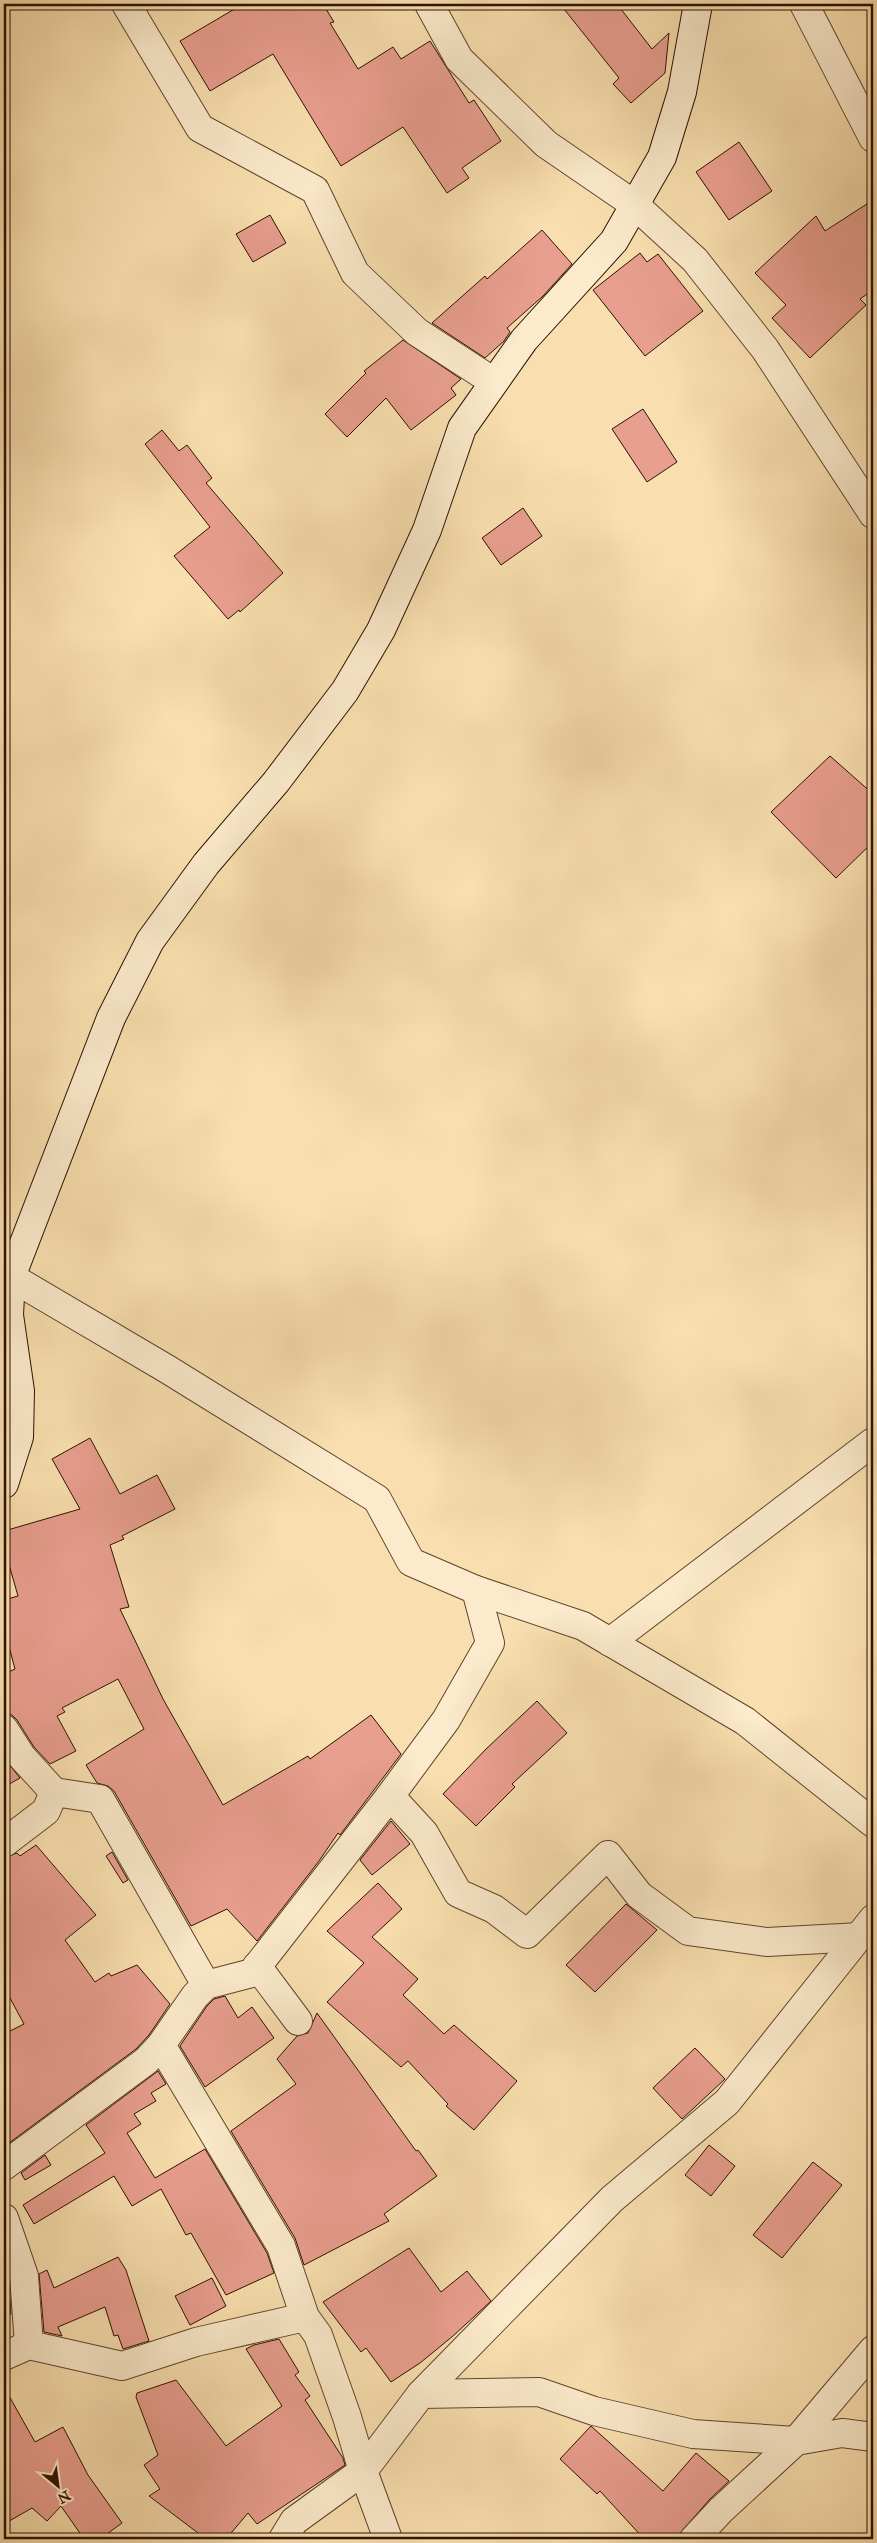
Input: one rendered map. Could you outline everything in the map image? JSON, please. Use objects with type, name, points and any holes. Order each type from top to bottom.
[{"type":"street","points":[[126,4],[200,128],[315,190],[355,273],[417,332],[494,382]]},
{"type":"street","points":[[429,4],[459,59],[546,144],[635,205],[695,260],[765,348],[873,514]]},
{"type":"street","points":[[4,1484],[19,1437],[20,1391],[9,1315],[7,1275],[110,1018],[150,941],[206,864],[276,782],[345,691],[381,630],[427,530],[462,428],[524,340],[614,241],[635,205],[662,157],[682,92],[698,4]]},
{"type":"street","points":[[804,4],[873,138]]},
{"type":"street","points":[[7,1275],[167,1369],[377,1499],[411,1562],[476,1590],[583,1626],[744,1721],[873,1823]]},
{"type":"street","points":[[610,1642],[873,1442]]},
{"type":"street","points":[[4,2166],[146,2062],[162,2044],[195,1996],[206,1985],[252,1973],[390,1796],[446,1720],[490,1644],[476,1590]]},
{"type":"street","points":[[4,1730],[22,1756],[54,1792],[100,1799],[206,1985]]},
{"type":"street","points":[[4,1843],[46,1811],[54,1792]]},
{"type":"street","points":[[390,1796],[424,1833],[458,1893],[494,1908],[527,1934],[608,1855],[639,1895],[688,1931],[767,1942],[867,1928]]},
{"type":"street","points":[[283,2539],[294,2521],[363,2471],[421,2394],[612,2199],[727,2102],[867,1928]]},
{"type":"street","points":[[257,1966],[298,2021]]},
{"type":"street","points":[[162,2044],[281,2246],[305,2317],[318,2335],[347,2417],[363,2471],[388,2539]]},
{"type":"street","points":[[4,2218],[24,2276],[29,2345]]},
{"type":"street","points":[[4,2356],[29,2345],[122,2366],[196,2342],[305,2317]]},
{"type":"street","points":[[694,2539],[720,2510],[796,2442],[873,2350]]},
{"type":"street","points":[[421,2394],[539,2392],[594,2411],[693,2434],[796,2442],[842,2433],[873,2437]]},
{"type":"building","points":[[243,4],[323,4],[334,22],[330,23],[358,69],[393,47],[401,59],[430,41],[469,103],[474,100],[501,141],[462,168],[469,178],[447,193],[403,127],[341,166],[273,54],[210,91],[180,41]]},
{"type":"building","points":[[560,4],[617,4],[652,49],[669,33],[665,73],[631,103],[613,84],[619,78]]},
{"type":"building","points":[[739,142],[772,191],[729,220],[696,172]]},
{"type":"building","points":[[873,200],[873,290],[860,299],[866,305],[810,358],[772,318],[786,305],[755,273],[816,216],[825,231]]},
{"type":"building","points":[[270,215],[286,243],[253,262],[236,234]]},
{"type":"building","points":[[542,230],[572,264],[543,296],[507,328],[510,332],[504,341],[485,358],[432,323],[485,276],[487,279]]},
{"type":"building","points":[[640,253],[647,262],[658,254],[703,311],[645,356],[593,290]]},
{"type":"building","points":[[403,340],[461,379],[451,388],[456,395],[411,430],[386,398],[347,437],[325,414],[366,373],[364,371]]},
{"type":"building","points":[[643,409],[677,462],[647,482],[612,429]]},
{"type":"building","points":[[162,430],[179,451],[187,445],[212,478],[206,483],[283,573],[240,612],[239,610],[228,619],[174,556],[210,527],[145,444]]},
{"type":"building","points":[[523,508],[542,536],[501,565],[482,538]]},
{"type":"building","points":[[830,756],[873,794],[873,842],[836,878],[771,812]]},
{"type":"building","points":[[90,1438],[120,1494],[157,1475],[175,1509],[122,1536],[124,1539],[110,1545],[129,1607],[120,1609],[163,1699],[223,1805],[308,1756],[310,1759],[371,1715],[401,1754],[340,1835],[338,1833],[319,1861],[257,1941],[227,1909],[191,1926],[114,1791],[108,1786],[97,1783],[86,1765],[144,1729],[118,1679],[62,1708],[65,1712],[57,1716],[76,1751],[50,1764],[34,1747],[17,1720],[12,1715],[4,1713],[4,1674],[15,1669],[4,1628],[4,1600],[18,1596],[4,1547],[4,1531],[80,1509],[52,1459]]},
{"type":"building","points":[[537,1701],[567,1733],[512,1784],[515,1787],[476,1826],[443,1794],[486,1749]]},
{"type":"building","points":[[4,1758],[20,1778],[4,1787]]},
{"type":"building","points":[[391,1821],[410,1844],[372,1875],[360,1860]]},
{"type":"building","points":[[36,1845],[96,1915],[65,1940],[95,1982],[109,1973],[111,1976],[137,1965],[170,2004],[149,2035],[136,2049],[5,2146],[4,2034],[24,2024],[4,1987],[4,1858],[17,1853],[20,1856]]},
{"type":"building","points":[[112,1852],[128,1880],[123,1883],[106,1856]]},
{"type":"building","points":[[378,1883],[402,1909],[372,1937],[418,1979],[403,1995],[444,2034],[454,2025],[517,2081],[474,2130],[446,2106],[448,2104],[408,2061],[401,2067],[327,2002],[364,1963],[327,1931]]},
{"type":"building","points":[[626,1904],[657,1930],[595,1992],[566,1965]]},
{"type":"building","points":[[225,1996],[238,2018],[252,2007],[274,2038],[205,2087],[180,2046],[207,2006],[214,1999]]},
{"type":"building","points":[[317,2013],[416,2151],[418,2150],[437,2176],[384,2214],[389,2221],[304,2265],[295,2238],[231,2131],[296,2084],[277,2059],[297,2036],[308,2033]]},
{"type":"building","points":[[695,2048],[725,2079],[682,2119],[653,2088]]},
{"type":"building","points":[[158,2071],[166,2084],[151,2093],[156,2101],[134,2114],[141,2124],[127,2133],[155,2178],[205,2149],[267,2253],[274,2273],[226,2295],[191,2233],[186,2235],[161,2189],[132,2206],[114,2176],[34,2224],[23,2205],[105,2153],[86,2125]]},
{"type":"building","points":[[709,2145],[735,2166],[711,2196],[685,2175]]},
{"type":"building","points":[[45,2155],[51,2165],[25,2180],[21,2173]]},
{"type":"building","points":[[813,2162],[842,2185],[782,2258],[753,2235]]},
{"type":"building","points":[[409,2248],[441,2292],[467,2271],[491,2301],[420,2363],[391,2382],[366,2348],[361,2352],[323,2302]]},
{"type":"building","points":[[118,2257],[126,2270],[149,2341],[123,2349],[118,2335],[114,2336],[105,2307],[58,2327],[62,2336],[44,2332],[39,2274],[47,2270],[54,2288]]},
{"type":"building","points":[[212,2278],[226,2306],[190,2325],[175,2296]]},
{"type":"building","points":[[9,2287],[11,2314],[4,2318],[4,2289]]},
{"type":"building","points":[[279,2339],[299,2372],[295,2375],[310,2396],[305,2400],[343,2458],[345,2465],[257,2524],[248,2513],[226,2539],[206,2539],[149,2496],[160,2489],[144,2465],[158,2455],[136,2397],[137,2393],[176,2380],[226,2446],[282,2406],[246,2349],[254,2345]]},
{"type":"building","points":[[4,2387],[35,2442],[63,2427],[88,2475],[122,2523],[100,2539],[84,2539],[61,2506],[47,2521],[32,2508],[4,2524]]},
{"type":"building","points":[[591,2426],[663,2491],[696,2453],[729,2481],[710,2499],[675,2539],[644,2539],[600,2491],[597,2494],[560,2459]]}]
